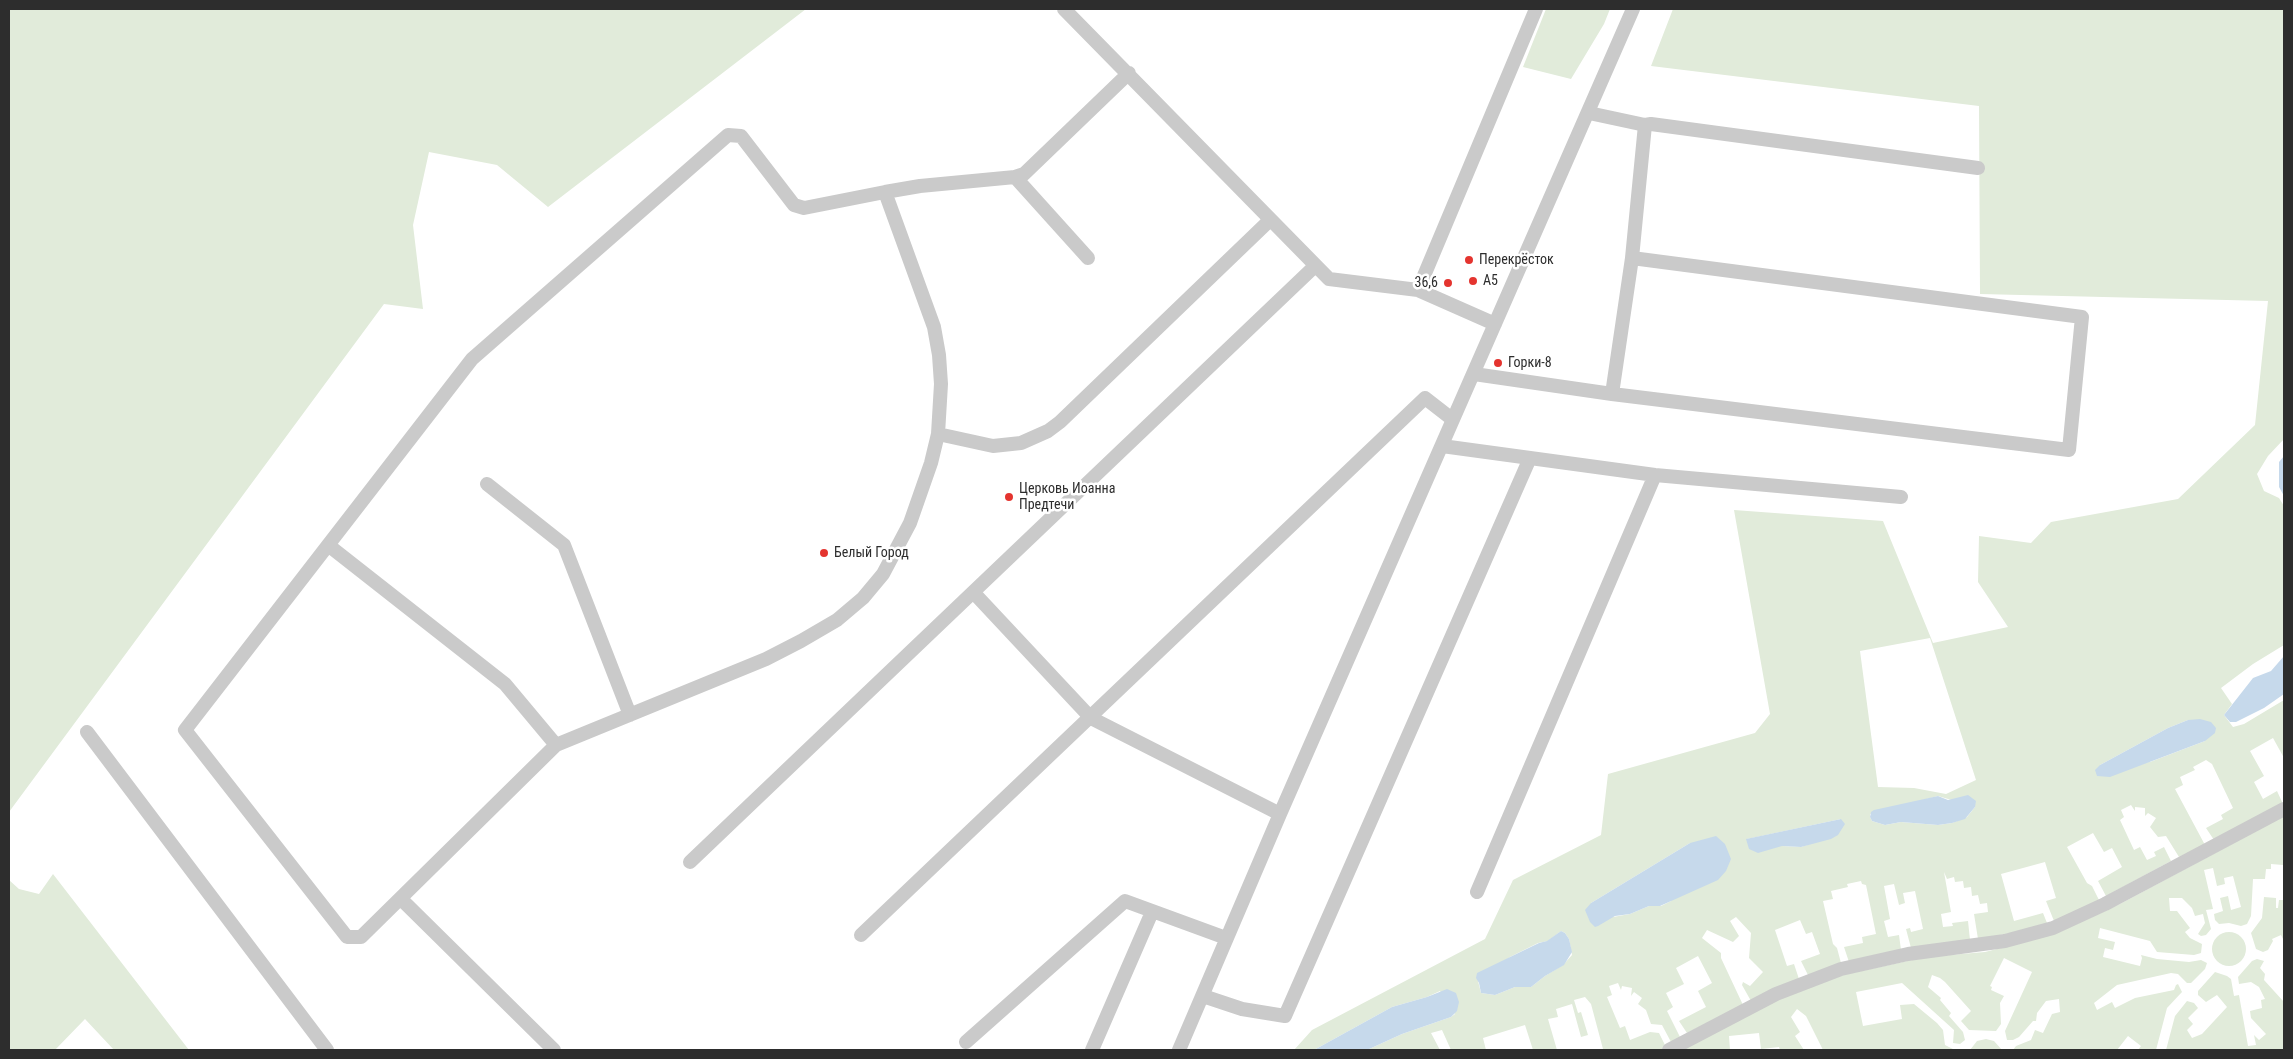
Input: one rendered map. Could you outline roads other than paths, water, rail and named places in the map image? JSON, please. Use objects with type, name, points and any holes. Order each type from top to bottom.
[{"type":"street","points":[[1064,9],[1129,73],[1314,267],[1329,279],[1418,290],[1495,324]]},
{"type":"street","points":[[1418,290],[1536,9]]},
{"type":"street","points":[[1179,1050],[1280,814],[1633,9]]},
{"type":"street","points":[[885,192],[934,327],[939,355],[941,384],[938,434],[923,489],[906,530],[883,574],[863,598],[836,620],[766,660],[556,745],[361,937],[347,937],[185,730],[472,359],[728,135],[741,136],[794,205],[804,208],[885,192],[920,186],[1015,177],[1024,174],[1129,73]]},
{"type":"street","points":[[1589,112],[1645,125],[1661,125],[1978,168]]},
{"type":"street","points":[[1612,394],[1632,258],[1645,125]]},
{"type":"street","points":[[1015,177],[1088,258]]},
{"type":"street","points":[[938,434],[993,446],[1021,443],[1048,431],[1060,422],[1270,220]]},
{"type":"street","points":[[1474,374],[1612,394],[2069,450],[2082,317],[1632,258]]},
{"type":"street","points":[[690,862],[1314,267]]},
{"type":"street","points":[[861,935],[1425,398],[1452,420]]},
{"type":"street","points":[[1442,446],[1656,475],[1901,496]]},
{"type":"street","points":[[1203,996],[1242,1009],[1285,1016],[1530,458]]},
{"type":"street","points":[[1477,892],[1656,475]]},
{"type":"street","points":[[487,484],[564,545],[630,715]]},
{"type":"street","points":[[328,544],[504,684],[556,745]]},
{"type":"street","points":[[974,593],[1091,718],[1280,814]]},
{"type":"street","points":[[87,732],[327,1050]]},
{"type":"street","points":[[1669,1050],[1776,994],[1842,969],[1908,954],[2005,942],[2053,928],[2111,901],[2284,809]]},
{"type":"street","points":[[401,899],[554,1050]]},
{"type":"street","points":[[966,1042],[1125,901],[1226,938]]},
{"type":"street","points":[[1092,1050],[1152,912]]},
{"type":"water","points":[[2284,456],[2284,496],[2279,487],[2279,462]]},
{"type":"water","points":[[2284,656],[2284,694],[2264,708],[2236,722],[2230,722],[2224,715],[2253,678],[2271,671]]},
{"type":"water","points":[[2200,719],[2211,722],[2216,728],[2215,733],[2205,741],[2110,777],[2097,776],[2095,770],[2100,765],[2168,728],[2188,720]]},
{"type":"water","points":[[1968,795],[1976,801],[1975,807],[1965,819],[1952,823],[1938,825],[1901,822],[1885,825],[1872,821],[1870,817],[1871,812],[1874,810],[1938,796],[1948,800]]},
{"type":"water","points":[[1841,819],[1845,824],[1838,835],[1831,839],[1801,847],[1782,846],[1758,853],[1749,849],[1746,839]]},
{"type":"water","points":[[1716,836],[1725,844],[1731,859],[1726,871],[1718,880],[1660,906],[1649,906],[1630,914],[1615,916],[1595,927],[1590,922],[1585,910],[1591,903],[1690,843]]},
{"type":"water","points":[[1561,931],[1569,939],[1572,952],[1564,965],[1531,987],[1515,987],[1495,995],[1481,993],[1476,978],[1477,973],[1539,943],[1547,941]]},
{"type":"water","points":[[1447,989],[1456,993],[1459,1002],[1457,1011],[1451,1017],[1402,1034],[1367,1050],[1314,1050],[1392,1007]]},
{"type":"place","name":"Перекрёсток","points":[[1469,260]]},
{"type":"place","name":"А5","points":[[1473,281]]},
{"type":"place","name":"36,6","points":[[1448,283]]},
{"type":"place","name":"Горки-8","points":[[1498,363]]},
{"type":"place","name":"Церковь Иоанна Предтечи","points":[[1009,497]]},
{"type":"place","name":"Белый Город","points":[[824,553]]}]
